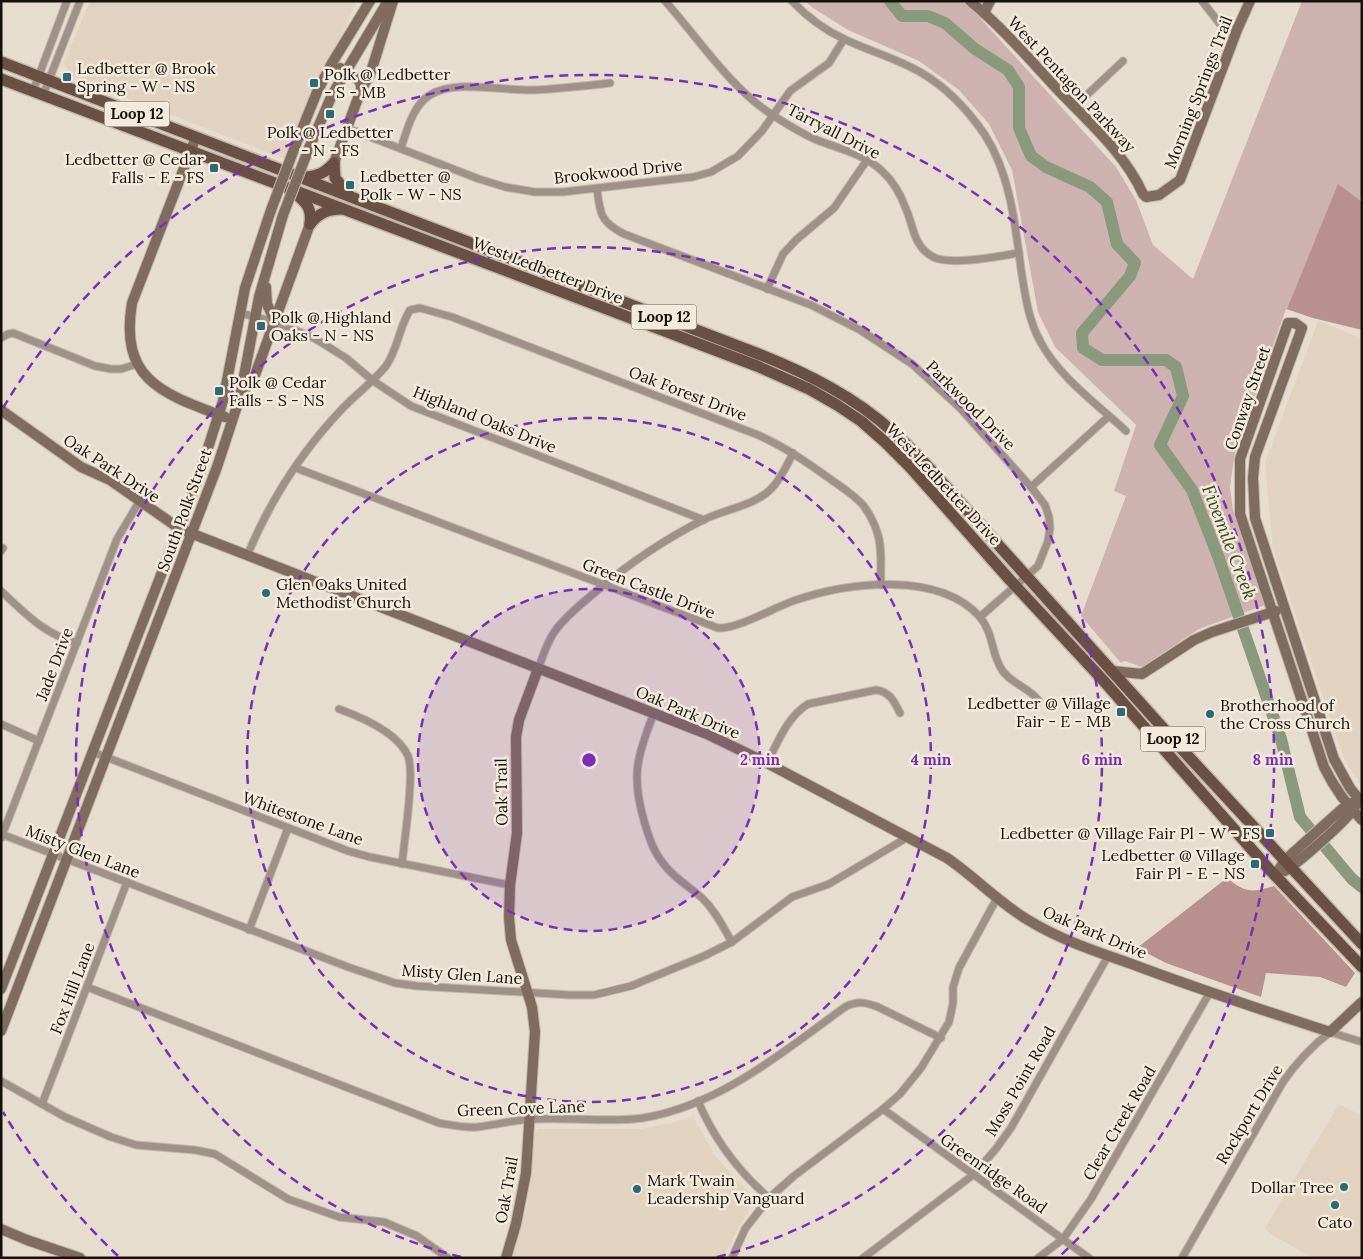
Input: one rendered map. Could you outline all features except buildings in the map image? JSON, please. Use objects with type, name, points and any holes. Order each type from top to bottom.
[{"type":"main road","name":"West Ledbetter Drive","points":[[1,62],[761,355],[806,374],[842,394],[894,432],[931,470],[1189,757],[1292,860],[1362,944]]},
{"type":"main road","name":"West Ledbetter Drive","points":[[1,79],[757,366],[809,389],[860,421],[910,467],[1103,680],[1275,876],[1362,967]]},
{"type":"main road","points":[[302,177],[324,173],[334,163]]},
{"type":"main road","points":[[334,163],[335,178],[349,195]]},
{"type":"main road","points":[[285,187],[307,204],[311,211],[310,224]]},
{"type":"main road","points":[[310,224],[320,214],[332,209],[344,209]]},
{"type":"main road","points":[[431,242],[436,229]]},
{"type":"main road","points":[[757,366],[761,355]]},
{"type":"street","points":[[44,78],[66,1]]},
{"type":"street","points":[[38,93],[80,1]]},
{"type":"street","name":"South Polk Street","points":[[1,989],[180,529],[219,415],[249,274],[271,210],[317,92],[332,63],[370,1]]},
{"type":"street","name":"South Polk Street","points":[[1,1031],[107,758],[233,420],[240,397],[256,316],[283,215],[327,104],[388,1]]},
{"type":"street","points":[[334,163],[362,90],[370,76],[393,1]]},
{"type":"street","name":"Tarryall Drive","points":[[665,1],[732,80],[750,98],[772,115],[816,139],[857,154],[882,171],[894,185],[907,210],[917,242],[934,257],[946,261],[958,261],[1019,253]]},
{"type":"street","points":[[792,1],[812,20],[844,39],[920,71],[946,90],[962,106],[984,134],[1005,179],[1013,212],[1026,300],[1040,342],[1054,362],[1126,431]]},
{"type":"street","name":"West Pentagon Parkway","points":[[970,1],[1011,38],[1129,167]]},
{"type":"street","points":[[984,13],[990,1]]},
{"type":"street","points":[[1202,1],[1220,24],[1237,30]]},
{"type":"street","name":"Morning Springs Trail","points":[[1129,167],[1146,197],[1159,195],[1180,180],[1237,30],[1250,1]]},
{"type":"street","name":"Brookwood Drive","points":[[347,128],[505,187],[534,192],[597,189],[693,177],[711,172],[738,156],[762,131],[790,91],[829,63],[844,39]]},
{"type":"street","points":[[1074,107],[1123,61]]},
{"type":"street","points":[[332,63],[360,80],[362,90]]},
{"type":"street","points":[[401,148],[418,106],[428,95],[440,89],[454,86],[532,90],[610,83]]},
{"type":"street","points":[[196,137],[132,303],[129,337],[137,364],[153,384],[165,393],[233,420]]},
{"type":"street","points":[[767,289],[783,254],[796,240],[834,208],[868,160]]},
{"type":"street","name":"Parkwood Drive","points":[[597,189],[600,212],[604,220],[612,228],[811,305],[878,341],[912,364],[960,408],[1031,487],[1045,504],[1050,517],[1050,528],[1044,554],[1038,566],[1028,576],[980,617]]},
{"type":"street","points":[[240,397],[255,375],[310,224]]},
{"type":"street","points":[[266,276],[266,299],[275,322]]},
{"type":"street","name":"Oak Forest Drive","points":[[372,380],[391,357],[406,316],[410,310],[420,308],[452,317],[758,435],[793,453],[862,504],[878,532],[881,585]]},
{"type":"street","name":"Highland Oaks Drive","points":[[240,313],[275,322],[314,338],[405,402],[430,414],[704,520]]},
{"type":"street","name":"Conway Street","points":[[1272,612],[1240,514],[1240,459],[1288,323],[1295,323],[1302,328],[1255,457],[1253,478],[1255,518],[1284,609]]},
{"type":"street","points":[[1,338],[13,333],[95,366],[110,369],[121,369],[137,364]]},
{"type":"street","points":[[247,556],[259,529],[296,468],[319,436],[342,409],[372,380]]},
{"type":"street","name":"Oak Park Drive","points":[[1,410],[80,467],[110,480],[180,529],[707,734],[767,763],[961,867],[997,898],[1028,921],[1050,932],[1108,956],[1210,992],[1362,1042]]},
{"type":"street","points":[[1031,487],[1109,416]]},
{"type":"street","name":"Oak Trail","points":[[506,1258],[516,1224],[526,1173],[535,1032],[532,1007],[512,940],[509,917],[510,885],[517,833],[516,737],[519,720],[549,642],[555,631],[575,609],[636,560],[676,534],[704,520],[760,497],[770,490],[777,482],[793,453]]},
{"type":"street","name":"Green Castle Drive","points":[[296,468],[709,626],[727,628],[798,599],[834,590],[881,585],[913,586],[942,592],[968,606],[980,617],[992,638],[1000,668],[1006,676],[1033,693],[1039,701]]},
{"type":"street","name":"Jade Drive","points":[[2,836],[117,539],[139,502]]},
{"type":"street","points":[[1,591],[42,628],[65,640],[77,643]]},
{"type":"street","points":[[1113,672],[1142,674],[1194,640],[1212,632],[1284,609],[1334,759],[1360,802],[1347,810],[1275,876]]},
{"type":"street","points":[[147,611],[160,616]]},
{"type":"street","points":[[1272,612],[1324,767],[1347,810],[1362,820]]},
{"type":"street","points":[[767,763],[787,724],[800,709],[808,704],[876,690],[889,694],[900,713]]},
{"type":"street","points":[[339,709],[360,716],[385,732],[401,746],[409,758],[410,776],[402,864]]},
{"type":"street","points":[[654,713],[641,748],[636,777],[639,805],[649,840],[665,867],[678,880],[702,898],[714,912],[732,942]]},
{"type":"street","points":[[1,724],[40,742]]},
{"type":"street","name":"Whitestone Lane","points":[[93,752],[348,851],[402,864],[510,885]]},
{"type":"street","points":[[249,930],[288,828]]},
{"type":"street","name":"Misty Glen Lane","points":[[2,836],[249,930],[395,983],[570,995],[594,995],[613,992],[676,969],[732,942],[792,897],[829,884],[908,837]]},
{"type":"street","name":"Fox Hill Lane","points":[[42,1104],[127,882]]},
{"type":"street","points":[[732,1258],[744,1229],[769,1198],[794,1176],[883,1110],[900,1094],[922,1068],[941,1038],[952,1014],[953,988],[958,968],[997,898]]},
{"type":"street","name":"Moss Point Road","points":[[864,1258],[973,1175],[995,1150],[1011,1128],[1108,956]]},
{"type":"street","name":"Green Cove Lane","points":[[87,987],[439,1123],[454,1126],[476,1127],[529,1119],[617,1120],[643,1118],[668,1112],[698,1101],[759,1069],[845,1007],[855,1002],[867,1003],[878,1007],[941,1038]]},
{"type":"street","name":"Clear Creek Road","points":[[1038,1258],[1063,1238],[1091,1199],[1210,992]]},
{"type":"street","name":"Rockport Drive","points":[[1182,1258],[1293,1067],[1314,1044],[1330,1032],[1362,1002]]},
{"type":"street","points":[[1,1081],[64,1116],[111,1137],[136,1145],[195,1150],[215,1154],[288,1200],[339,1217],[384,1222],[417,1236],[448,1258]]},
{"type":"street","points":[[698,1101],[706,1120],[729,1156],[752,1183],[769,1198]]},
{"type":"street","name":"Greenridge Road","points":[[883,1110],[1089,1258]]},
{"type":"street","points":[[1,1229],[26,1240],[80,1258]]},
{"type":"shaded area","points":[[90,1],[357,1],[285,159],[71,76],[64,62]]},
{"type":"shaded area","points":[[805,1],[962,1],[969,6],[1116,167],[1136,200],[1153,245],[1193,279],[1302,1],[1362,1],[1362,195],[1313,318],[1286,309],[1235,452],[1230,487],[1233,510],[1265,605],[1199,629],[1142,667],[1125,661],[1121,663],[1081,616],[1126,496],[1114,491],[1136,425],[1055,347],[1038,312],[1012,170],[989,124],[959,90],[919,61],[848,30]]},
{"type":"shaded area","points":[[1338,184],[1362,202],[1362,330],[1313,318],[1287,309]]},
{"type":"shaded area","points":[[1318,321],[1362,338],[1362,787],[1344,759],[1273,548],[1265,463]]},
{"type":"shaded area","points":[[1227,878],[1239,887],[1249,890],[1260,890],[1274,886],[1355,973],[1346,987],[1320,977],[1266,973],[1261,997],[1166,963],[1137,948]]},
{"type":"shaded area","points":[[1339,1104],[1362,1116],[1362,1258],[1313,1258],[1274,1236],[1265,1228]]},
{"type":"shaded area","name":"Mark Twain Leadership Vanguard","points":[[693,1116],[715,1156],[755,1199],[722,1258],[512,1258],[527,1207],[534,1135],[538,1129],[641,1129]]},
{"type":"waterway","name":"Fivemile Creek","points":[[890,1],[902,16],[928,16],[945,23],[975,49],[1008,70],[1019,87],[1019,128],[1031,156],[1046,167],[1090,187],[1107,202],[1117,244],[1135,263],[1130,276],[1082,333],[1083,348],[1102,360],[1166,360],[1176,367],[1183,396],[1160,445],[1192,490],[1218,556],[1281,739],[1300,817],[1352,879],[1362,887]]},
{"type":"place","name":"Ledbetter @ Brook Spring - W - NS","points":[[67,77]]},
{"type":"place","name":"Polk @ Ledbetter - S - MB","points":[[314,83]]},
{"type":"place","name":"Polk @ Ledbetter - N - FS","points":[[330,114]]},
{"type":"place","name":"Ledbetter @ Cedar Falls - E - FS","points":[[214,168]]},
{"type":"place","name":"Ledbetter @ Polk - W - NS","points":[[350,185]]},
{"type":"place","name":"Polk @ Highland Oaks - N - NS","points":[[261,326]]},
{"type":"place","name":"Polk @ Cedar Falls - S - NS","points":[[219,391]]},
{"type":"place","name":"Glen Oaks United Methodist Church","points":[[266,593]]},
{"type":"place","name":"Ledbetter @ Village Fair - E - MB","points":[[1121,712]]},
{"type":"place","name":"Brotherhood of the Cross Church","points":[[1210,714]]},
{"type":"place","name":"Ledbetter @ Village Fair Pl - W - FS","points":[[1270,833]]},
{"type":"place","name":"Ledbetter @ Village Fair Pl - E - NS","points":[[1255,864]]},
{"type":"place","name":"Dollar Tree","points":[[1344,1187]]},
{"type":"place","name":"Mark Twain Leadership Vanguard","points":[[637,1189]]},
{"type":"place","name":"Cato","points":[[1335,1205]]}]
